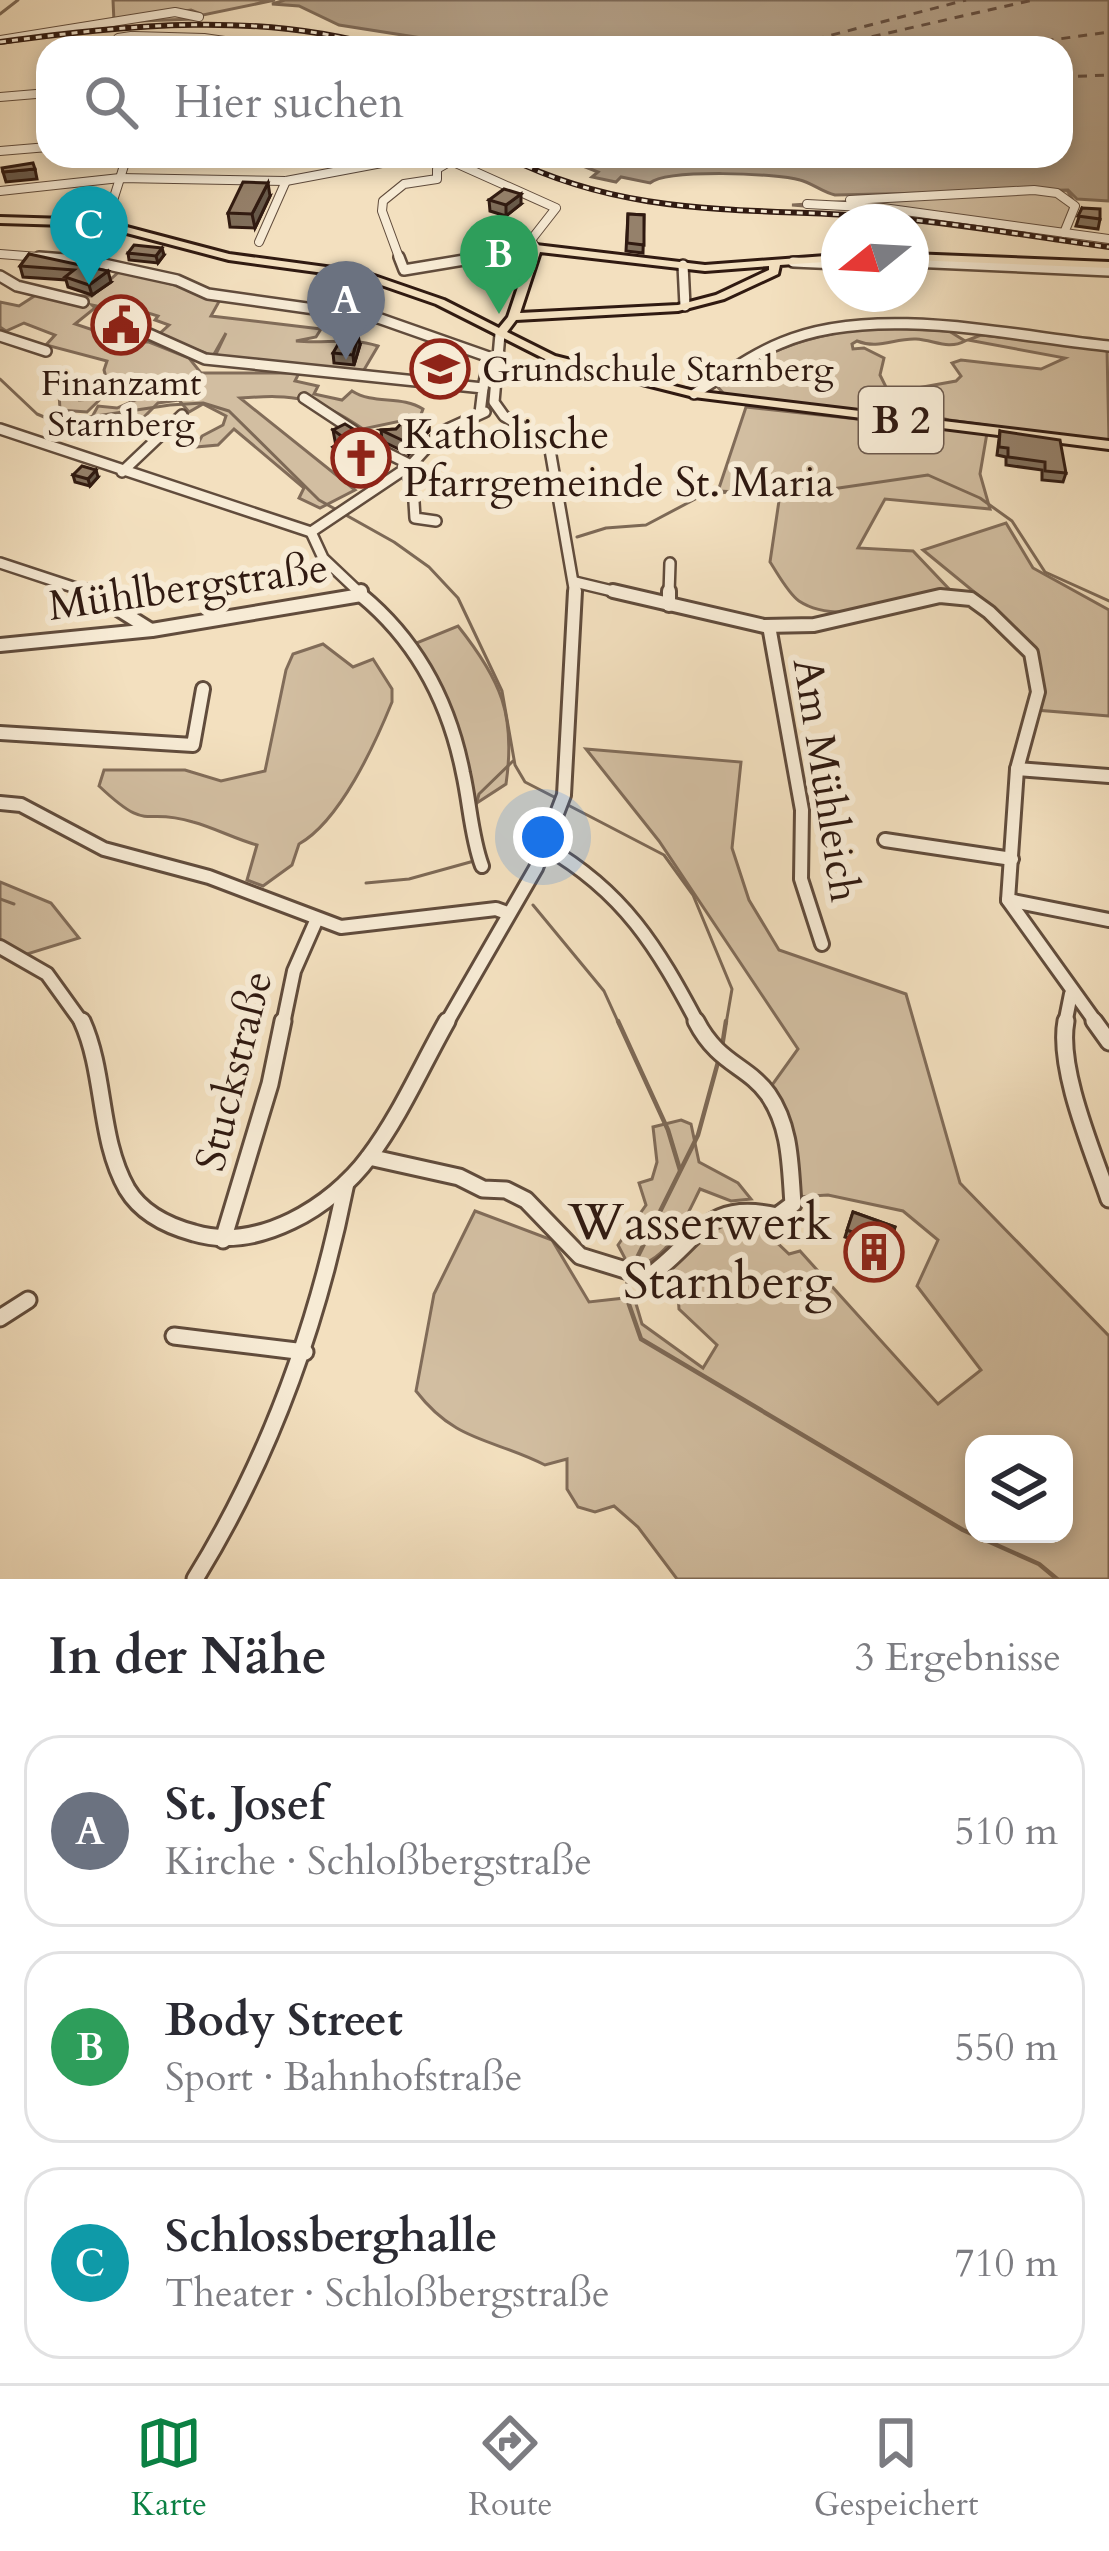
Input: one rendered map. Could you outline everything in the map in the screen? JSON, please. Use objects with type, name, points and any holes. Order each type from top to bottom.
[{"type":"main road","name":"B 2","points":[[0,220],[100,223],[229,256],[362,275],[440,302],[550,358],[694,394],[1109,445]]},
{"type":"main road","points":[[500,334],[512,316],[536,248],[721,268],[821,261]]},
{"type":"main road","points":[[929,260],[1109,268]]},
{"type":"main road","points":[[512,316],[686,306],[774,272],[776,263]]},
{"type":"street","points":[[0,40],[175,12],[200,16]]},
{"type":"street","points":[[0,98],[36,94]]},
{"type":"street","points":[[0,151],[36,148]]},
{"type":"street","points":[[100,223],[110,210],[123,168]]},
{"type":"street","points":[[0,191],[120,178],[286,181],[357,168]]},
{"type":"street","points":[[438,168],[436,178],[404,184],[382,203],[404,270],[536,248],[531,239],[556,208],[465,168]]},
{"type":"street","points":[[259,242],[286,181]]},
{"type":"street","points":[[1064,233],[1075,206],[1057,194],[1034,190],[807,204],[883,208],[1064,233],[1109,239]]},
{"type":"street","points":[[0,259],[90,261],[177,280],[208,294],[378,318],[489,357],[480,413]]},
{"type":"street","points":[[683,265],[686,306]]},
{"type":"street","points":[[0,276],[16,286],[82,302]]},
{"type":"street","points":[[694,394],[782,342],[850,326],[915,326],[1109,346]]},
{"type":"street","points":[[149,334],[205,359],[483,388]]},
{"type":"street","points":[[0,947],[24,955],[61,986],[84,1022],[121,1177],[140,1211],[182,1231],[223,1240],[257,1237],[290,1225],[346,1182],[369,1157],[546,847],[570,766],[575,582],[549,444],[498,410],[492,398],[500,334]]},
{"type":"street","points":[[0,337],[46,352]]},
{"type":"street","points":[[304,398],[408,467],[415,518],[436,520]]},
{"type":"street","name":"Mühlbergstraße","points":[[0,645],[152,630],[361,595],[361,590],[329,565],[311,532],[408,467],[441,432],[480,413],[498,410]]},
{"type":"street","points":[[122,472],[182,415]]},
{"type":"street","points":[[2,434],[311,532]]},
{"type":"street","points":[[669,605],[670,562]]},
{"type":"street","points":[[2,566],[90,591],[152,630]]},
{"type":"street","points":[[575,582],[769,626],[814,625],[940,596],[971,599],[1031,653],[1038,692],[1017,769],[1008,900],[1071,994],[1107,1036]]},
{"type":"street","points":[[361,595],[398,630],[443,698],[466,781],[473,843],[482,866]]},
{"type":"street","name":"Am Mühleich","points":[[769,626],[802,810],[801,879],[821,944]]},
{"type":"street","points":[[0,733],[193,745],[203,688]]},
{"type":"street","points":[[1017,769],[1109,776]]},
{"type":"street","points":[[0,803],[21,805],[104,850],[209,877],[316,921],[367,927],[425,916],[496,909],[507,913]]},
{"type":"street","points":[[885,840],[1012,859]]},
{"type":"street","points":[[369,1157],[459,1177],[483,1189],[506,1190],[526,1199],[580,1256],[648,1277],[662,1269],[712,1215],[734,1208],[783,1215],[793,1204],[788,1138],[767,1092],[712,1050],[661,955],[629,910],[574,862],[546,847]]},
{"type":"street","points":[[1008,900],[1109,920]]},
{"type":"street","name":"Stuckstraße","points":[[223,1240],[276,1063],[292,971],[302,941],[316,921]]},
{"type":"street","points":[[1071,994],[1064,1036],[1080,1112],[1109,1198]]},
{"type":"street","points":[[195,1579],[221,1540],[305,1352],[346,1182]]},
{"type":"street","points":[[0,1318],[28,1300]]},
{"type":"street","points":[[174,1336],[305,1352]]},
{"type":"shaded area","points":[[113,0],[275,0],[203,15],[191,10],[173,13],[195,19],[114,22]]},
{"type":"shaded area","points":[[285,0],[1109,0],[1109,201],[1077,199],[1068,190],[835,195],[800,180],[746,174],[677,176],[650,183],[621,177],[616,182],[592,177],[598,172],[588,168],[1073,168],[1073,36],[409,36],[339,25],[299,6],[272,4]]},
{"type":"shaded area","points":[[1067,190],[1077,207],[1063,235],[929,216],[929,204],[792,205]]},
{"type":"shaded area","points":[[121,270],[221,298],[211,316],[321,329],[316,337],[296,341],[378,346],[361,375],[215,356],[226,333],[213,356],[158,335],[169,325],[135,309],[130,313],[92,305],[95,308],[75,324],[129,342],[149,342],[189,358],[201,373],[299,373],[295,381],[318,386],[314,394],[342,400],[352,391],[406,402],[423,409],[420,417],[363,429],[305,400],[240,398],[355,490],[320,508],[299,498],[304,488],[234,429],[218,445],[196,447],[202,436],[223,425],[226,416],[203,404],[189,412],[179,400],[158,403],[140,421],[93,427],[98,406],[117,408],[149,394],[132,379],[117,383],[87,412],[60,410],[59,393],[45,382],[46,377],[53,375],[79,400],[90,399],[108,385],[107,361],[46,345],[55,335],[24,323],[6,331],[0,327],[0,302],[19,306],[36,295],[92,296]]},
{"type":"shaded area","points":[[871,327],[949,331],[965,341],[852,344],[853,349],[864,348],[884,358],[880,375],[890,395],[865,414],[725,395],[715,384],[789,346]]},
{"type":"shaded area","points":[[981,335],[1107,349],[1109,442],[949,420],[902,395],[900,391],[956,381],[961,376],[952,363],[961,360],[1041,369],[1065,358],[968,340]]},
{"type":"shaded area","points":[[746,407],[987,433],[980,474],[990,509],[885,499],[858,548],[913,551],[950,590],[853,612],[815,608],[795,598],[770,562],[780,494],[718,491]]},
{"type":"shaded area","points":[[1006,523],[1033,568],[1109,610],[1109,716],[1036,710],[1035,653],[989,604],[923,550]]},
{"type":"shaded area","points":[[458,626],[495,682],[509,738],[506,784],[466,810],[456,741],[409,646]]},
{"type":"shaded area","points":[[323,644],[353,667],[373,659],[392,689],[392,702],[342,800],[299,844],[292,865],[263,886],[247,880],[257,845],[193,822],[138,815],[99,786],[104,770],[185,770],[221,781],[265,771],[293,654]]},
{"type":"shaded area","points":[[586,749],[741,762],[732,848],[749,900],[779,950],[906,994],[960,1183],[1109,1336],[1109,1579],[677,1579],[638,1527],[614,1506],[595,1512],[578,1507],[567,1489],[567,1459],[545,1465],[460,1430],[416,1391],[434,1294],[475,1211],[552,1240],[589,1302],[634,1297],[642,1324],[703,1368],[717,1345],[679,1309],[678,1294],[665,1276],[706,1229],[749,1216],[789,1254],[800,1251],[938,1404],[981,1370],[917,1286],[938,1240],[903,1211],[828,1195],[796,1197],[767,1092],[798,1049],[659,841]]},
{"type":"shaded area","points":[[0,882],[51,903],[79,938],[24,955],[0,947]]},
{"type":"shaded area","points":[[681,1120],[691,1124],[699,1162],[738,1183],[751,1199],[731,1201],[700,1189],[664,1250],[654,1259],[629,1266],[618,1245],[646,1205],[639,1183],[652,1179],[657,1162],[653,1127]]},
{"type":"building","points":[[33,163],[35,169],[3,172],[2,168]]},
{"type":"building","points":[[243,182],[268,183],[252,214],[228,213]]},
{"type":"building","points":[[504,189],[521,194],[506,205],[489,200]]},
{"type":"building","points":[[1082,208],[1100,209],[1100,219],[1078,216]]},
{"type":"building","points":[[628,214],[644,215],[644,245],[627,243]]},
{"type":"building","points":[[134,245],[162,248],[156,256],[128,253]]},
{"type":"building","points":[[29,254],[108,271],[89,285],[65,277],[74,270],[20,266]]},
{"type":"building","points":[[344,334],[358,335],[353,355],[333,353]]},
{"type":"building","points":[[409,415],[429,420],[408,443],[381,430],[396,429]]},
{"type":"building","points":[[345,424],[386,449],[370,457],[376,461],[362,468],[333,447],[347,440],[333,430]]},
{"type":"building","points":[[1000,431],[1060,440],[1066,473],[1045,471],[1045,462],[1008,457],[1008,448],[999,447]]},
{"type":"building","points":[[82,466],[96,470],[88,479],[73,475]]},
{"type":"building","name":"Wasserwerk Starnberg","points":[[853,1212],[895,1227],[884,1264],[860,1254],[865,1237],[847,1230]]},
{"type":"waterway","points":[[0,14],[18,0]]},
{"type":"waterway","points":[[0,379],[37,414],[56,422],[170,405],[203,403],[229,411],[319,500],[394,542],[429,567],[458,598],[502,691],[515,765],[525,782],[558,799]]},
{"type":"waterway","points":[[577,537],[606,528],[646,525],[699,497],[765,485],[825,490],[928,475],[980,498],[1012,521],[1045,572],[1109,601]]},
{"type":"waterway","points":[[475,808],[479,794],[513,761]]},
{"type":"waterway","points":[[566,804],[664,855],[693,895],[732,989],[726,1024]]},
{"type":"waterway","points":[[366,883],[409,879],[474,861]]},
{"type":"waterway","points":[[0,899],[14,904]]},
{"type":"waterway","points":[[533,905],[604,991],[619,1024]]},
{"type":"waterway","points":[[618,1021],[668,1130],[680,1170]]},
{"type":"waterway","points":[[722,1047],[726,1021]]},
{"type":"waterway","points":[[632,1268],[698,1135],[718,1062]]},
{"type":"waterway","points":[[629,1277],[625,1293],[641,1339],[963,1530],[1039,1564],[1057,1579]]},
{"type":"ferry route","points":[[828,36],[966,0]]},
{"type":"ferry route","points":[[875,36],[1033,0]]},
{"type":"ferry route","points":[[1073,37],[1109,32]]},
{"type":"ferry route","points":[[1073,76],[1109,75]]},
{"type":"railway","points":[[53,36],[193,25],[241,25],[337,36]]},
{"type":"railway","points":[[0,42],[36,38]]},
{"type":"railway","points":[[533,168],[597,191],[643,200],[910,220],[1109,247]]},
{"type":"place","name":"Schlossberghalle","points":[[89,285]]},
{"type":"place","name":"Body Street","points":[[499,314]]},
{"type":"place","name":"Finanzamt Starnberg","points":[[121,325]]},
{"type":"place","name":"St. Josef","points":[[346,360]]},
{"type":"place","name":"Grundschule Starnberg","points":[[440,369]]},
{"type":"place","name":"Katholische Pfarrgemeinde St. Maria","points":[[361,458]]},
{"type":"place","name":"Wasserwerk Starnberg","points":[[874,1252]]}]
